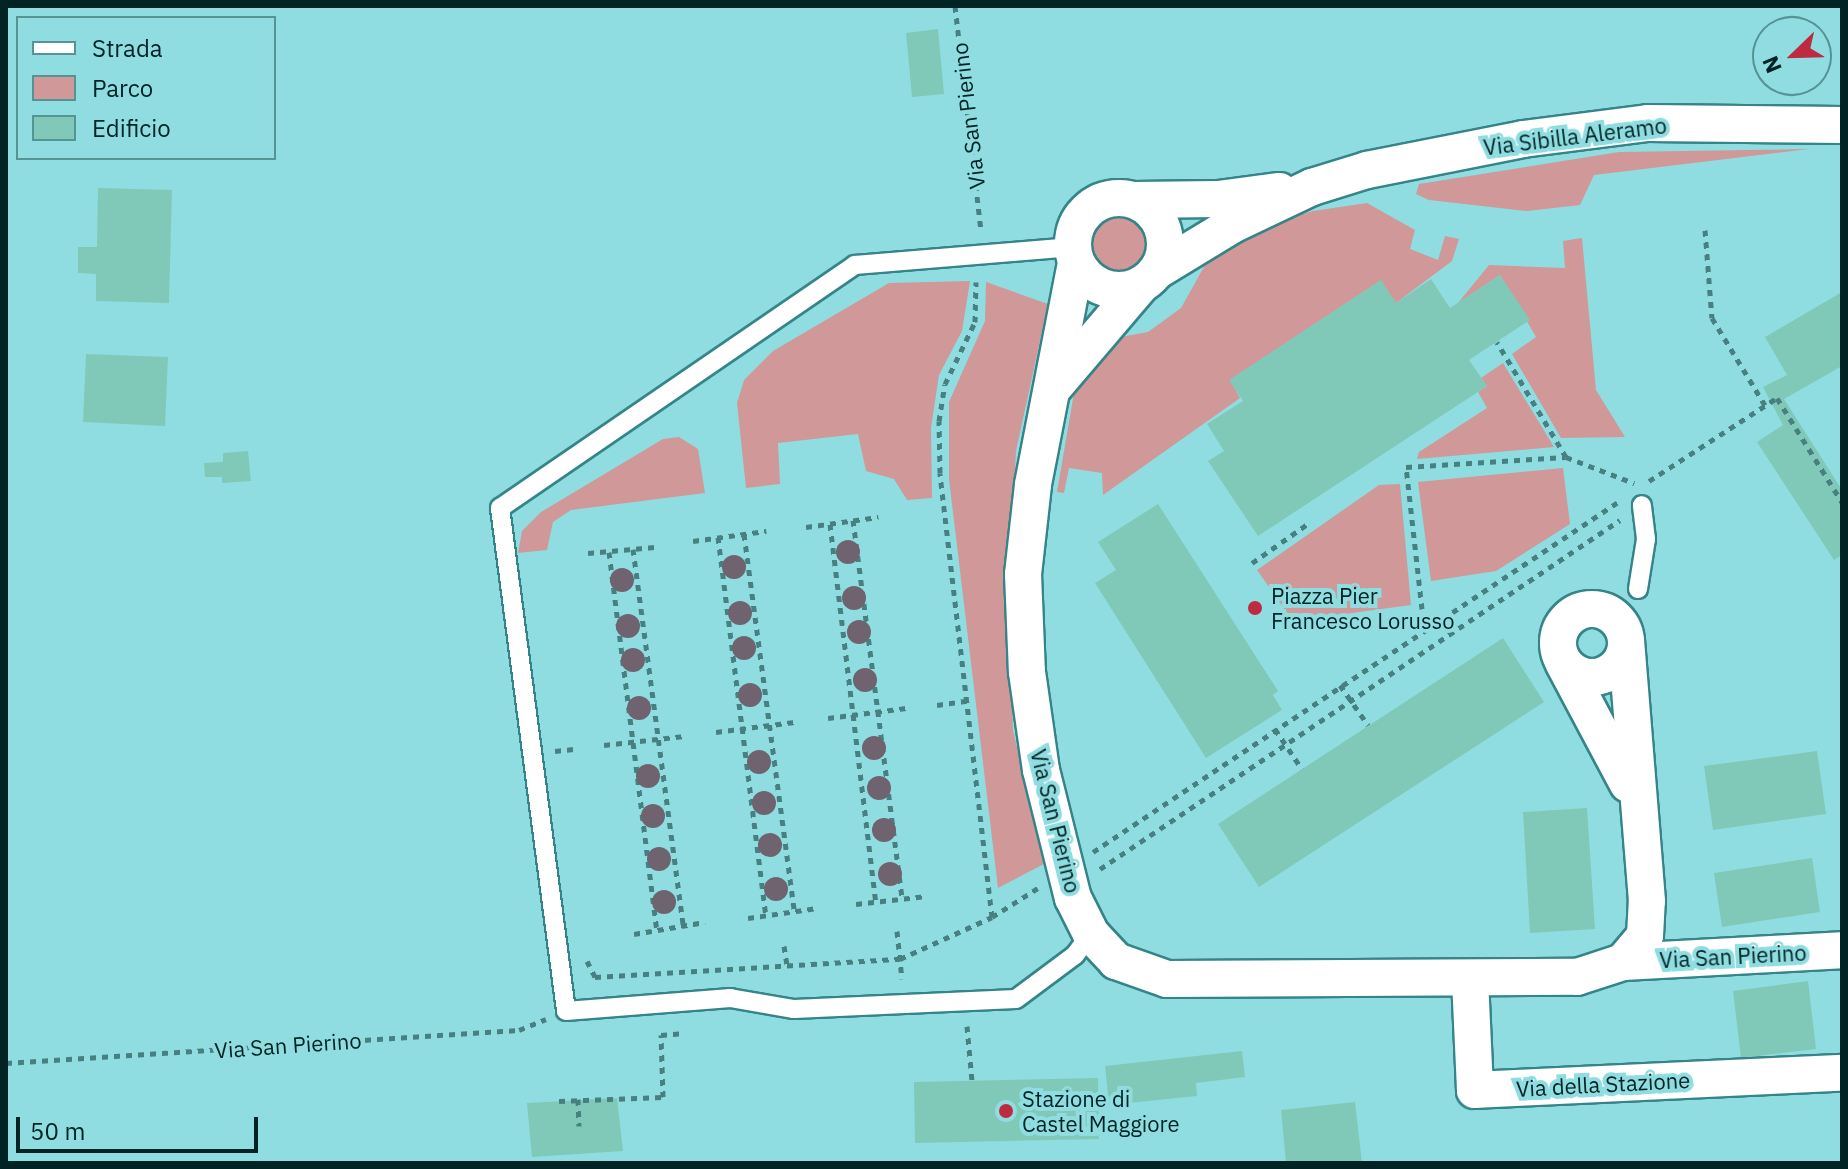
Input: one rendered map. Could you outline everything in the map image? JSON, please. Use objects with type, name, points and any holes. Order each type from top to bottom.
[{"type":"street","name":"Via Sibilla Aleramo","points":[[1149,278],[1232,225],[1312,187],[1367,170],[1523,139],[1648,123],[1842,125]]},
{"type":"street","name":"Via Sibilla Aleramo","points":[[1134,200],[1218,199],[1312,187]]},
{"type":"street","name":"Via San Pierino","points":[[1134,200],[1104,200],[1091,207],[1074,232],[1075,255],[1048,398],[1023,574],[1027,672],[1041,770],[1073,898],[1091,934],[1116,961],[1167,979],[1470,979],[1577,977],[1623,962],[1842,950]]},
{"type":"street","points":[[1075,255],[1085,275],[1111,290],[1149,278],[1164,257],[1163,229],[1147,206],[1134,200]]},
{"type":"street","name":"Via San Pierino","points":[[1048,398],[1062,372],[1149,278]]},
{"type":"street","points":[[1587,609],[1618,620],[1626,641],[1620,663],[1602,676],[1581,676],[1563,662],[1558,652],[1560,629],[1587,609]]},
{"type":"street","name":"Via San Pierino","points":[[1623,962],[1645,936],[1626,641]]},
{"type":"street","name":"Via San Pierino","points":[[1563,662],[1618,761],[1637,808]]},
{"type":"street","name":"Via della Stazione","points":[[1470,979],[1475,1090],[1842,1073]]},
{"type":"lane","points":[[1075,255],[855,265],[707,371],[500,508],[566,1011],[730,998],[794,1009],[1016,999],[1075,955],[1091,934]]},
{"type":"lane","points":[[1638,589],[1646,539],[1642,496]]},
{"type":"path","name":"Via San Pierino","points":[[955,6],[981,227]]},
{"type":"path","points":[[1705,230],[1712,318],[1765,405]]},
{"type":"path","points":[[976,282],[975,322],[954,358],[939,421],[940,473],[992,917]]},
{"type":"path","points":[[1497,342],[1566,457]]},
{"type":"path","points":[[1095,872],[1642,496],[1777,398],[1842,502]]},
{"type":"path","points":[[1422,609],[1406,467],[1566,457],[1642,496]]},
{"type":"path","points":[[1089,854],[1340,685],[1642,496]]},
{"type":"path","points":[[806,527],[878,517]]},
{"type":"path","points":[[853,520],[902,899]]},
{"type":"path","points":[[1252,563],[1309,523]]},
{"type":"path","points":[[830,524],[876,902]]},
{"type":"path","points":[[693,541],[766,531]]},
{"type":"path","points":[[744,534],[794,911]]},
{"type":"path","points":[[718,537],[766,915]]},
{"type":"path","points":[[588,553],[655,547]]},
{"type":"path","points":[[633,549],[683,925]]},
{"type":"path","points":[[609,552],[657,930]]},
{"type":"path","points":[[1340,685],[1368,725]]},
{"type":"path","points":[[937,705],[967,701]]},
{"type":"path","points":[[828,718],[906,708]]},
{"type":"path","points":[[716,732],[794,722]]},
{"type":"path","points":[[1275,729],[1302,769]]},
{"type":"path","points":[[604,745],[684,736]]},
{"type":"path","points":[[552,767],[550,752],[574,749]]},
{"type":"path","points":[[581,949],[595,977],[900,959],[992,917],[1046,883]]},
{"type":"path","points":[[856,904],[927,896]]},
{"type":"path","points":[[748,918],[817,908]]},
{"type":"path","points":[[634,934],[705,922]]},
{"type":"path","points":[[897,931],[903,984]]},
{"type":"path","points":[[784,946],[787,965]]},
{"type":"path","name":"Via San Pierino","points":[[6,1063],[519,1030],[566,1011]]},
{"type":"path","points":[[967,1026],[972,1081]]},
{"type":"path","points":[[559,1101],[663,1097],[661,1035],[682,1033]]},
{"type":"path","points":[[578,1099],[579,1126]]},
{"type":"green space","points":[[1809,149],[1594,175],[1580,205],[1527,211],[1429,200],[1416,194],[1419,184],[1619,152]]},
{"type":"green space","points":[[1367,203],[1415,230],[1410,249],[1438,260],[1445,236],[1459,239],[1452,261],[1396,303],[1380,281],[1230,380],[1240,398],[1103,495],[1102,473],[1069,468],[1064,493],[1057,492],[1076,381],[1115,338],[1148,332],[1181,308],[1205,265],[1261,226],[1313,211]]},
{"type":"green space","points":[[1118,213],[1130,215],[1140,222],[1147,232],[1147,256],[1140,266],[1130,273],[1118,275],[1106,273],[1096,266],[1089,256],[1087,244],[1089,232],[1096,222],[1106,215]]},
{"type":"green space","points":[[1582,238],[1596,390],[1625,437],[1561,438],[1512,354],[1536,337],[1500,275],[1458,303],[1489,265],[1565,268],[1563,241]]},
{"type":"green space","points":[[970,281],[962,331],[939,375],[931,428],[932,498],[907,500],[894,479],[866,471],[858,434],[778,443],[780,484],[746,488],[737,403],[744,380],[773,351],[889,283]]},
{"type":"green space","points":[[986,282],[1048,304],[1016,451],[1009,594],[1013,730],[1044,864],[998,888],[949,479],[949,402],[985,321]]},
{"type":"green space","points":[[1503,363],[1554,447],[1417,459],[1419,452],[1487,408],[1478,392],[1487,386],[1481,378]]},
{"type":"green space","points":[[679,437],[698,449],[705,493],[571,510],[553,522],[547,550],[518,553],[522,531],[541,512],[663,439]]},
{"type":"green space","points":[[1563,468],[1570,524],[1496,571],[1431,581],[1418,482]]},
{"type":"green space","points":[[1400,484],[1411,605],[1293,621],[1257,570],[1379,485]]},
{"type":"building","points":[[938,29],[944,94],[912,97],[906,33]]},
{"type":"building","points":[[98,188],[172,190],[169,303],[96,301],[96,274],[78,273],[78,247],[97,247]]},
{"type":"building","points":[[1500,275],[1530,320],[1469,360],[1487,386],[1258,536],[1208,461],[1224,451],[1207,424],[1243,401],[1229,380],[1381,280],[1396,303],[1431,279],[1450,308]]},
{"type":"building","points":[[1842,292],[1842,366],[1784,399],[1842,490],[1842,555],[1834,560],[1757,442],[1783,425],[1763,387],[1787,375],[1765,337]]},
{"type":"building","points":[[86,354],[168,357],[165,426],[83,422]]},
{"type":"building","points":[[248,451],[251,481],[222,483],[222,477],[205,477],[204,463],[223,462],[223,453]]},
{"type":"building","points":[[1158,504],[1278,691],[1273,695],[1282,710],[1206,758],[1095,583],[1116,570],[1098,542]]},
{"type":"building","points":[[1503,638],[1544,702],[1259,887],[1218,824]]},
{"type":"building","points":[[1817,751],[1826,814],[1713,830],[1704,766]]},
{"type":"building","points":[[1587,808],[1595,929],[1530,933],[1523,812]]},
{"type":"building","points":[[1812,858],[1820,912],[1722,927],[1714,873]]},
{"type":"building","points":[[1808,981],[1816,1049],[1741,1058],[1733,991]]},
{"type":"building","points":[[1242,1051],[1245,1077],[1196,1083],[1197,1096],[1109,1105],[1105,1066]]},
{"type":"building","name":"Stazione di Castel Maggiore","points":[[1098,1078],[1099,1139],[915,1143],[914,1082]]},
{"type":"building","points":[[617,1098],[623,1151],[532,1157],[527,1103]]},
{"type":"building","points":[[1355,1102],[1362,1163],[1286,1163],[1281,1110]]},
{"type":"place","name":"Piazza Pier Francesco Lorusso","points":[[1255,608]]},
{"type":"place","name":"Stazione di Castel Maggiore","points":[[1006,1111]]}]
